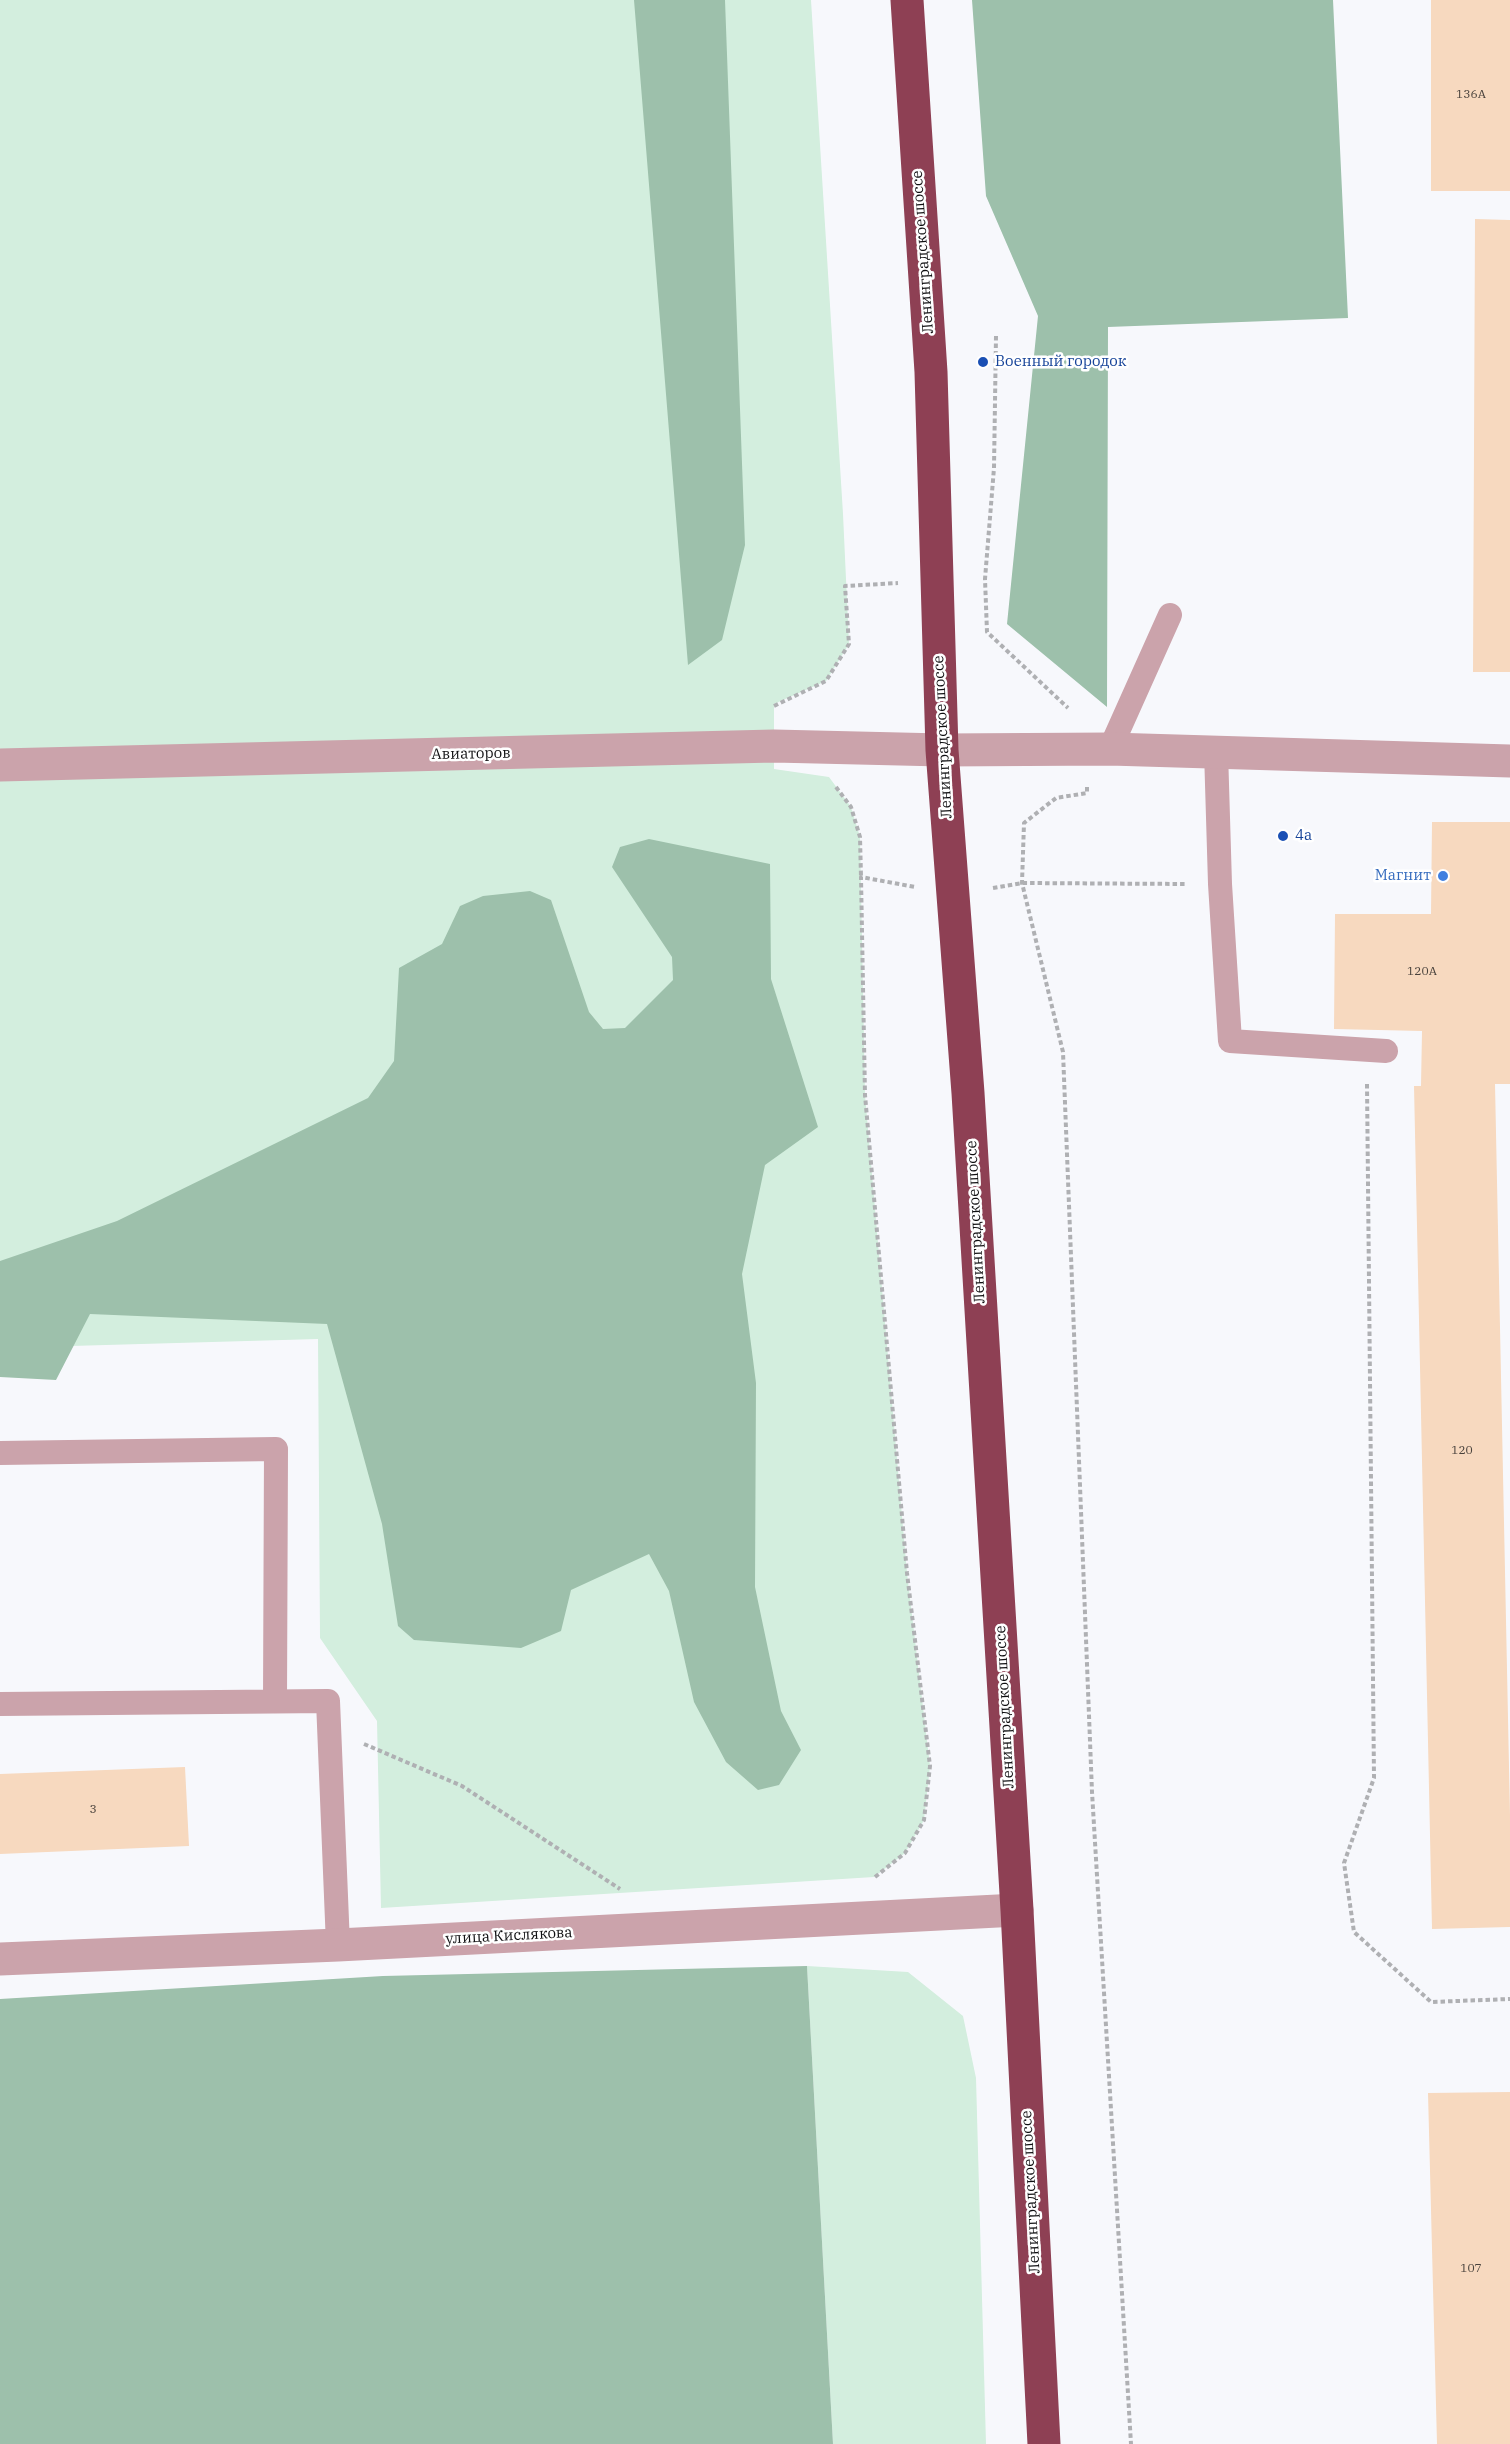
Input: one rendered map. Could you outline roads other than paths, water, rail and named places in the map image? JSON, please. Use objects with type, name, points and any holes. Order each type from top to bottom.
[{"type":"highway","name":"Ленинградское шоссе","points":[[907,0],[932,372],[942,750],[968,1094],[1017,1910],[1044,2444]]},
{"type":"street","name":"Авиаторов","points":[[0,765],[774,746],[942,750],[1216,751],[1510,761]]},
{"type":"street","name":"улица Кислякова","points":[[0,1959],[338,1945],[1017,1910]]},
{"type":"lane","points":[[1101,749],[1170,615]]},
{"type":"lane","points":[[1216,751],[1220,884],[1230,1041],[1377,1051]]},
{"type":"lane","points":[[0,1453],[276,1449],[275,1701]]},
{"type":"lane","points":[[0,1704],[327,1701],[338,1945]]},
{"type":"place","name":"Военный городок","points":[[983,362]]},
{"type":"place","name":"4а","points":[[1283,836]]},
{"type":"place","name":"Магнит","points":[[1443,876]]}]
